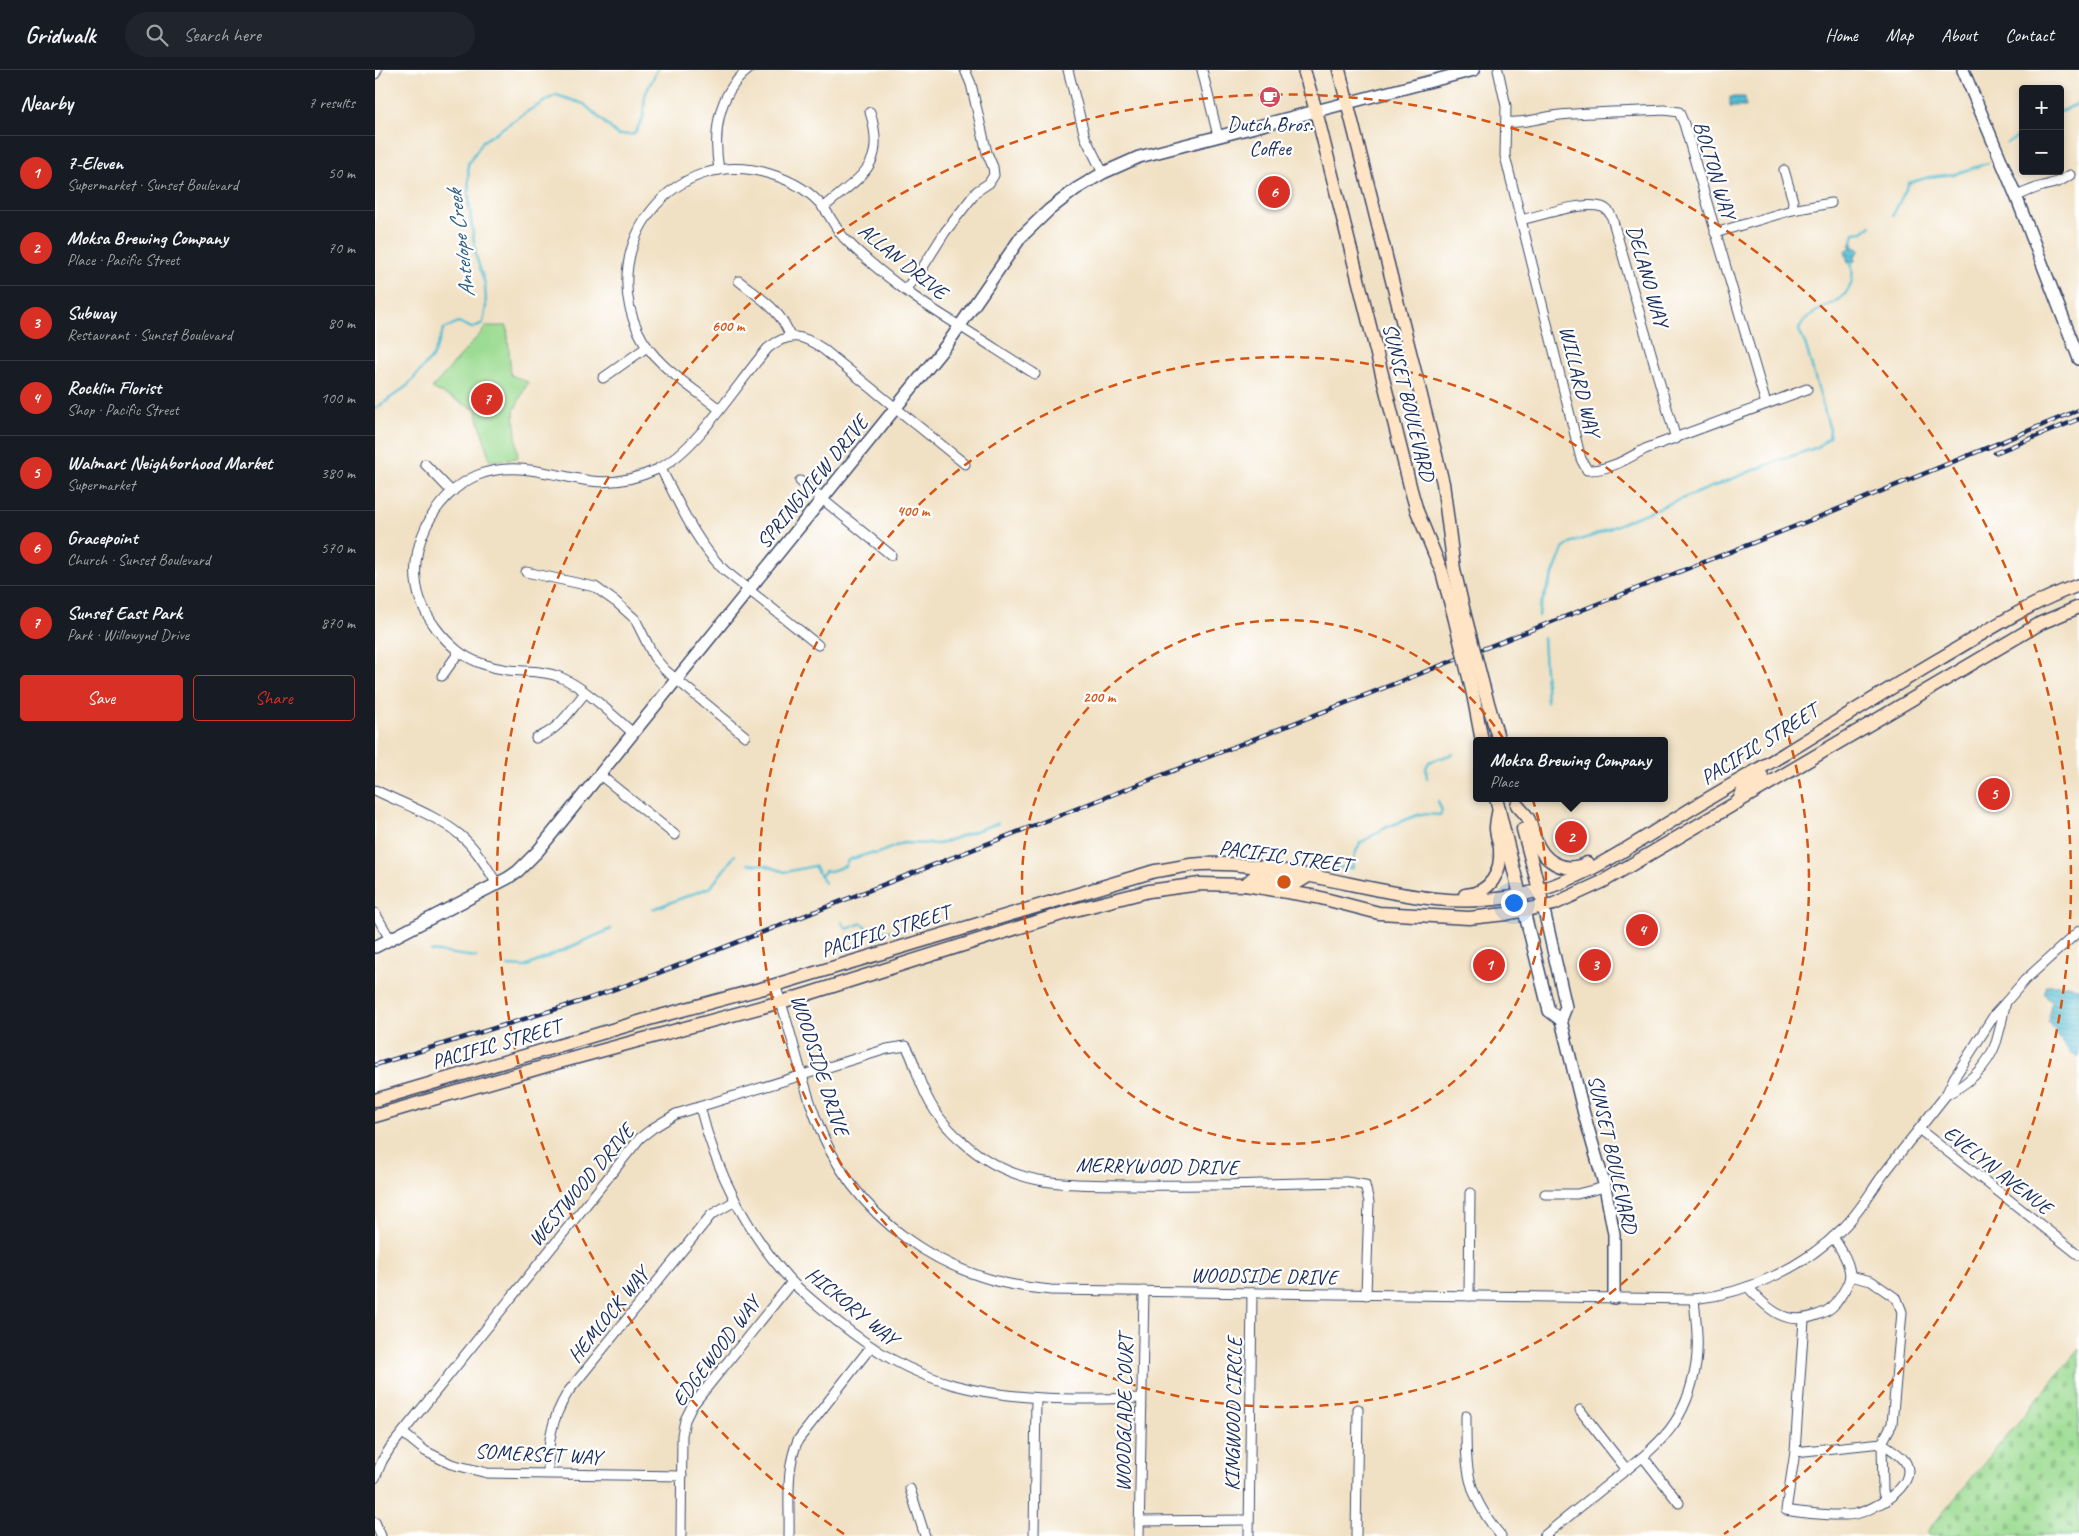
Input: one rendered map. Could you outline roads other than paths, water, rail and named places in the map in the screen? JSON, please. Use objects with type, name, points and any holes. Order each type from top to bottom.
[{"type":"main road","name":"SUNSET BOULEVARD","points":[[1304,70],[1316,111],[1411,490],[1420,519],[1459,614],[1479,692],[1497,737]]},
{"type":"main road","name":"SUNSET BOULEVARD","points":[[1339,70],[1443,483],[1450,523],[1459,614]]},
{"type":"main road","name":"PACIFIC STREET","points":[[376,1102],[437,1081],[649,1019],[775,985],[1155,871],[1196,865],[1238,865],[1310,875],[1393,894],[1447,900],[1487,900],[1520,896],[1585,872],[2018,613],[2079,585]]},
{"type":"main road","name":"PACIFIC STREET","points":[[375,1116],[781,1002],[1071,912],[1174,886],[1200,884],[1245,885],[1317,897],[1379,914],[1469,918],[1524,911],[1543,906],[1580,894],[1602,882],[2041,623],[2079,607]]},
{"type":"main road","name":"SUNSET BOULEVARD","points":[[1479,692],[1482,737]]},
{"type":"main road","points":[[1738,803],[1744,788],[1780,766],[1786,752]]},
{"type":"main road","name":"SUNSET BOULEVARD","points":[[1516,802],[1543,906]]},
{"type":"main road","points":[[1516,802],[1529,819],[1539,849],[1546,858],[1560,866],[1574,868],[1621,843],[1636,842]]},
{"type":"main road","name":"SUNSET BOULEVARD","points":[[1497,803],[1524,911]]},
{"type":"main road","points":[[1447,900],[1484,890],[1498,872],[1500,847],[1496,828],[1497,803]]},
{"type":"main road","points":[[1171,869],[1174,886]]},
{"type":"main road","points":[[1245,885],[1255,876],[1295,884],[1310,875]]},
{"type":"main road","points":[[1066,898],[1071,912]]},
{"type":"main road","points":[[577,1041],[587,1045],[607,1042],[613,1048],[621,1037],[645,1029],[649,1019]]},
{"type":"main road","points":[[437,1081],[447,1084],[470,1080],[476,1087]]},
{"type":"street","points":[[375,74],[377,70]]},
{"type":"street","points":[[719,170],[716,133],[719,117],[729,93],[748,70]]},
{"type":"street","points":[[905,290],[923,267],[945,232],[977,191],[989,183],[994,175],[971,84],[965,70]]},
{"type":"street","points":[[1068,70],[1085,137],[1103,173]]},
{"type":"street","points":[[1202,70],[1218,136]]},
{"type":"street","name":"SPRINGVIEW DRIVE","points":[[375,947],[497,884],[518,871],[533,856],[949,343],[1021,238],[1062,199],[1103,173],[1139,157],[1474,70]]},
{"type":"street","name":"WILLARD WAY","points":[[1499,70],[1506,106],[1505,156],[1581,459],[1587,470],[1599,470],[1625,460],[1645,449],[1677,439],[1807,389]]},
{"type":"street","points":[[1963,70],[2079,359]]},
{"type":"street","name":"BOLTON WAY","points":[[1506,122],[1519,124],[1557,115],[1573,114],[1664,110],[1679,112],[1766,404]]},
{"type":"street","points":[[823,208],[870,165],[876,153],[877,142],[870,112]]},
{"type":"street","name":"ALLAN DRIVE","points":[[719,408],[667,368],[647,347],[638,333],[627,300],[627,266],[635,238],[653,208],[664,197],[690,180],[719,170],[744,169],[769,173],[800,187],[823,208],[845,240],[905,290],[1035,374]]},
{"type":"street","points":[[1785,170],[1793,201],[1792,210]]},
{"type":"street","points":[[2015,196],[2064,180],[2079,171]]},
{"type":"street","points":[[1715,233],[1792,210],[1831,203]]},
{"type":"street","name":"DELANO WAY","points":[[1521,220],[1578,207],[1601,207],[1608,210],[1612,218],[1677,439]]},
{"type":"street","points":[[739,281],[783,319],[790,336]]},
{"type":"street","points":[[633,733],[573,684],[554,675],[494,668],[459,652],[445,640],[426,613],[420,598],[417,584],[417,554],[421,539],[433,514],[452,492],[478,475],[508,469],[538,470],[593,481],[608,482],[632,478],[660,468],[685,449],[768,348],[777,341],[790,336],[812,342],[965,464]]},
{"type":"street","points":[[603,378],[647,347]]},
{"type":"street","points":[[425,464],[452,492]]},
{"type":"street","points":[[660,468],[699,540],[710,556],[818,645]]},
{"type":"street","points":[[799,481],[891,555]]},
{"type":"street","points":[[526,572],[595,588],[616,602],[635,619],[654,656],[675,680],[745,736]]},
{"type":"street","points":[[442,676],[459,652]]},
{"type":"street","points":[[535,738],[547,735],[559,726],[585,693]]},
{"type":"street","points":[[600,775],[675,835]]},
{"type":"street","points":[[375,790],[435,819],[461,836],[481,858],[497,884]]},
{"type":"street","name":"SUNSET BOULEVARD","points":[[1543,906],[1565,1007],[1561,1020],[1584,1114],[1605,1187],[1615,1234],[1614,1298]]},
{"type":"street","name":"SUNSET BOULEVARD","points":[[1524,911],[1549,1011],[1561,1020]]},
{"type":"street","points":[[375,913],[390,939]]},
{"type":"street","points":[[1946,1095],[1954,1078],[1995,1014],[2025,980],[2079,931]]},
{"type":"street","name":"WOODSIDE DRIVE","points":[[775,985],[815,1116],[825,1139],[847,1178],[865,1201],[883,1220],[919,1248],[959,1270],[1001,1283],[1051,1290],[1694,1299],[1722,1295],[1748,1287],[1782,1272],[1814,1253],[1833,1237],[1861,1208],[1946,1095]]},
{"type":"street","points":[[1946,1095],[1968,1083],[1988,1061],[1998,1037],[2001,1016],[2006,1002]]},
{"type":"street","name":"WESTWOOD DRIVE","points":[[375,1478],[382,1461],[403,1433],[640,1138],[676,1114],[887,1049],[906,1046]]},
{"type":"street","name":"MERRYWOOD DRIVE","points":[[906,1046],[914,1060],[923,1088],[933,1107],[947,1126],[979,1156],[1001,1168],[1023,1176],[1044,1181],[1078,1184],[1184,1186],[1346,1182],[1365,1185],[1369,1202],[1366,1295]]},
{"type":"street","name":"HICKORY WAY","points":[[700,1107],[707,1134],[735,1201],[763,1245],[792,1282],[870,1348],[922,1374],[954,1385],[985,1392],[1036,1398],[1141,1398]]},
{"type":"street","name":"EVELYN AVENUE","points":[[1919,1130],[2079,1255]]},
{"type":"street","points":[[1545,1194],[1577,1194],[1605,1187]]},
{"type":"street","points":[[1469,1296],[1470,1193]]},
{"type":"street","name":"HEMLOCK WAY","points":[[548,1473],[551,1429],[557,1410],[568,1392],[711,1215],[735,1201]]},
{"type":"street","points":[[1748,1287],[1762,1303],[1774,1312],[1791,1319],[1804,1320],[1829,1311],[1842,1296],[1850,1276],[1846,1259],[1833,1237]]},
{"type":"street","points":[[1850,1276],[1871,1281],[1897,1299],[1902,1312],[1892,1424],[1882,1443],[1883,1492],[1886,1502]]},
{"type":"street","name":"EDGEWOOD WAY","points":[[681,1536],[681,1435],[685,1420],[692,1406],[792,1282]]},
{"type":"street","name":"WOODGLADE COURT","points":[[1139,1536],[1144,1292]]},
{"type":"street","name":"KINGWOOD CIRCLE","points":[[1249,1536],[1252,1293]]},
{"type":"street","points":[[1543,1536],[1657,1446],[1679,1416],[1687,1400],[1696,1363],[1694,1299]]},
{"type":"street","points":[[1795,1452],[1882,1443],[1905,1462],[1908,1474],[1906,1480],[1886,1502],[1855,1514],[1800,1513],[1786,1510],[1795,1452],[1804,1320]]},
{"type":"street","points":[[789,1536],[790,1468],[792,1454],[798,1440],[870,1348]]},
{"type":"street","points":[[1034,1536],[1036,1398]]},
{"type":"street","points":[[1356,1536],[1358,1410]]},
{"type":"street","points":[[1580,1410],[1627,1470]]},
{"type":"street","points":[[1466,1416],[1468,1476],[1479,1506],[1501,1536]]},
{"type":"street","name":"SOMERSET WAY","points":[[403,1433],[425,1451],[451,1464],[467,1469],[509,1474],[682,1476]]},
{"type":"street","points":[[1643,1458],[1679,1503]]},
{"type":"street","points":[[910,1489],[925,1536]]},
{"type":"street","points":[[1139,1521],[1248,1520]]},
{"type":"street","points":[[375,1522],[381,1536]]},
{"type":"water","points":[[1730,97],[1745,97],[1746,107],[1730,107]]},
{"type":"water","points":[[1852,240],[1854,247],[1860,250],[1855,256],[1855,261],[1848,262],[1845,252],[1850,248]]},
{"type":"water","points":[[2047,985],[2079,987],[2079,1057],[2070,1052],[2048,1022],[2051,1002],[2044,994]]},
{"type":"waterway","name":"Antelope Creek","points":[[375,409],[407,386],[433,356],[444,329],[458,322],[472,328],[483,323],[486,306],[485,284],[476,256],[469,205],[468,164],[483,141],[556,95],[584,104],[618,135],[634,134],[643,118],[645,95],[657,70]]},
{"type":"waterway","points":[[2064,110],[2079,103]]},
{"type":"waterway","points":[[2007,143],[2019,136]]},
{"type":"waterway","points":[[1893,215],[1909,183],[1929,177],[1955,174],[1988,163]]},
{"type":"waterway","points":[[1852,242],[1854,233],[1863,232],[1871,226]]},
{"type":"waterway","points":[[1539,616],[1540,607],[1563,549],[1572,542],[1593,536],[1777,461],[1818,447],[1829,437],[1830,430],[1806,346],[1799,330],[1809,316],[1841,298],[1847,292],[1851,284],[1853,272],[1851,260]]},
{"type":"waterway","points":[[1543,638],[1547,702]]},
{"type":"waterway","points":[[1427,778],[1426,768],[1429,762],[1453,754]]},
{"type":"waterway","points":[[1334,867],[1353,868],[1355,854],[1360,843],[1385,828],[1420,814],[1440,815],[1442,811],[1438,801]]},
{"type":"waterway","points":[[821,876],[825,871],[845,866],[848,860],[871,853],[876,854],[903,843],[939,844],[998,823]]},
{"type":"waterway","points":[[653,909],[711,887],[735,855]]},
{"type":"waterway","points":[[748,864],[764,865],[785,872],[814,866],[825,883]]},
{"type":"waterway","points":[[842,922],[847,929],[862,923],[871,933],[896,930]]},
{"type":"waterway","points":[[508,966],[525,967],[611,929]]},
{"type":"waterway","points":[[431,951],[476,957]]},
{"type":"railway","points":[[375,1065],[579,1002],[646,978],[1816,518],[2079,410]]},
{"type":"railway","points":[[1995,453],[2079,419]]},
{"type":"place","name":"Dutch Bros. Coffee","points":[[1270,97]]},
{"type":"place","name":"Gracepoint","points":[[1274,192]]},
{"type":"place","name":"Sunset East Park","points":[[487,399]]},
{"type":"place","name":"Walmart Neighborhood Market","points":[[1994,794]]},
{"type":"place","name":"Moksa Brewing Company","points":[[1571,837]]},
{"type":"place","name":"Rocklin Florist","points":[[1642,930]]},
{"type":"place","name":"7-Eleven","points":[[1489,965]]},
{"type":"place","name":"Subway","points":[[1595,965]]}]
